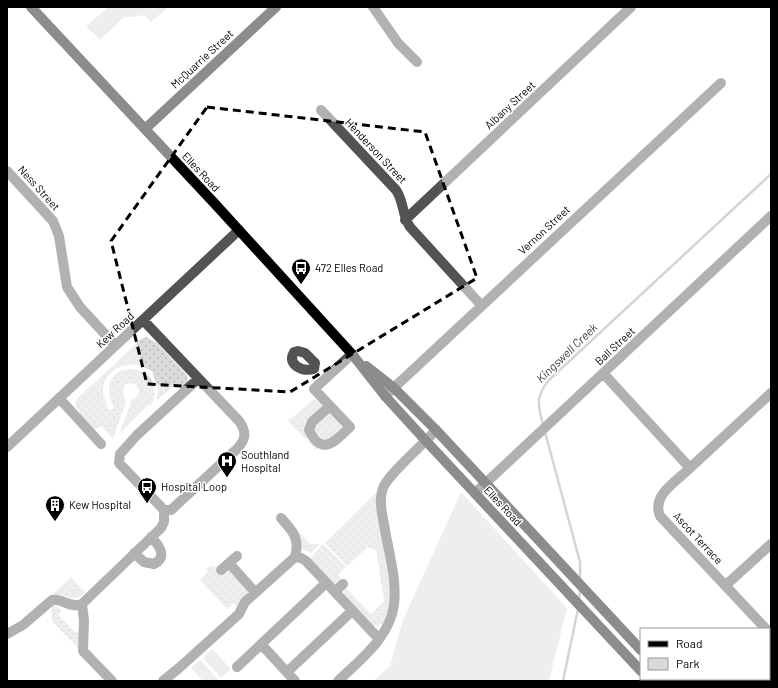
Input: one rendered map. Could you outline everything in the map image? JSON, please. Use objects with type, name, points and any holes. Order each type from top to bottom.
[{"type":"main road","name":"Elles Road","points":[[31,7],[239,230],[352,354],[385,396],[426,442],[640,670]]},
{"type":"main road","name":"McQuarrie Street","points":[[145,129],[276,7]]},
{"type":"main road","name":"Elles Road","points":[[352,354],[394,388],[436,430],[640,649]]},
{"type":"street","points":[[373,7],[398,43],[417,62]]},
{"type":"street","name":"Albany Street","points":[[405,220],[631,7]]},
{"type":"street","name":"Vernon Street","points":[[385,396],[721,83]]},
{"type":"street","name":"Henderson Street","points":[[321,110],[396,190],[402,201],[405,220],[481,305]]},
{"type":"street","name":"Ness Street","points":[[7,171],[53,221],[59,236],[67,287],[80,307],[116,345]]},
{"type":"street","name":"Ball Street","points":[[475,493],[771,216]]},
{"type":"street","name":"Kew Road","points":[[7,447],[239,230]]},
{"type":"street","points":[[143,320],[239,420],[243,426],[245,437],[237,449],[171,510],[164,510]]},
{"type":"street","points":[[330,406],[314,388],[352,354]]},
{"type":"street","points":[[314,369],[324,379]]},
{"type":"street","points":[[603,373],[690,468],[771,393]]},
{"type":"street","points":[[7,634],[22,625],[52,600],[55,599],[73,606],[82,604],[151,537],[164,522],[164,510],[119,463],[118,458],[137,435],[198,379]]},
{"type":"street","points":[[59,398],[101,444]]},
{"type":"street","points":[[338,681],[380,639],[392,616],[395,598],[381,504],[382,489],[390,477],[426,442],[436,430]]},
{"type":"street","name":"Ascot Terrace","points":[[690,468],[661,496],[657,506],[660,516],[765,628]]},
{"type":"street","points":[[163,681],[239,614],[245,602],[295,557],[298,548],[297,540],[294,532],[281,518]]},
{"type":"street","points":[[134,553],[146,564],[154,564],[159,561],[162,556],[162,550],[151,537]]},
{"type":"street","points":[[726,585],[771,544]]},
{"type":"street","points":[[237,556],[225,566],[255,592]]},
{"type":"street","points":[[295,557],[305,561],[380,639]]},
{"type":"street","points":[[237,666],[326,583]]},
{"type":"street","points":[[335,592],[343,584]]},
{"type":"street","points":[[82,604],[84,620],[83,651],[112,681]]},
{"type":"street","points":[[287,672],[352,610]]},
{"type":"street","points":[[261,644],[295,681]]},
{"type":"highlighted area","points":[[207,107],[425,132],[477,278],[290,392],[147,384],[111,241]]},
{"type":"green space","points":[[108,7],[168,7],[151,22],[145,15],[123,18],[100,40],[86,26]]},
{"type":"green space","points":[[147,337],[156,342],[187,375],[188,382],[181,389],[176,384],[157,400],[158,389],[152,371],[142,366],[134,365],[121,366],[116,369],[104,383],[103,393],[108,409],[112,410],[114,408],[109,391],[112,379],[120,372],[130,369],[141,371],[150,378],[155,389],[152,404],[148,405],[119,434],[131,400],[136,398],[139,392],[136,385],[132,383],[124,386],[123,395],[127,401],[113,439],[101,426],[94,430],[79,413],[80,412],[75,405],[76,400],[141,339]]},
{"type":"green space","points":[[314,399],[324,405],[306,439],[318,450],[315,449],[288,421]]},
{"type":"green space","points":[[329,412],[344,427],[332,439],[324,440],[314,431],[314,425]]},
{"type":"green space","points":[[461,492],[567,608],[549,681],[373,681],[390,666],[403,620]]},
{"type":"green space","points":[[376,493],[391,599],[384,623],[377,626],[372,625],[344,595],[345,589],[348,590],[371,614],[384,601],[376,550],[368,547],[347,566],[325,543]]},
{"type":"green space","points":[[292,525],[310,544],[320,544],[311,553],[303,550]]},
{"type":"green space","points":[[323,544],[346,567],[339,574],[340,581],[337,584],[334,584],[310,559]]},
{"type":"green space","points":[[214,566],[222,574],[228,569],[247,589],[248,592],[237,608],[234,603],[227,609],[200,580],[208,572],[206,568]]},
{"type":"green space","points":[[71,577],[85,592],[81,596],[70,598],[52,595]]},
{"type":"green space","points":[[54,605],[62,610],[58,615],[76,633],[79,631],[78,648],[52,621],[51,606]]},
{"type":"green space","points":[[212,649],[231,669],[221,678],[203,658]]},
{"type":"green space","points":[[200,660],[219,680],[218,681],[203,681],[191,668]]},
{"type":"waterway","name":"Kingswell Creek","points":[[543,425],[539,401],[541,391],[549,380],[771,174]]},
{"type":"waterway","name":"Kingswell Creek","points":[[545,432],[580,562],[580,580]]},
{"type":"waterway","name":"Kingswell Creek","points":[[579,600],[580,589]]},
{"type":"waterway","name":"Kingswell Creek","points":[[563,681],[578,609]]},
{"type":"place","name":"472 Elles Road","points":[[301,285]]},
{"type":"place","name":"Southland Hospital","points":[[227,478]]},
{"type":"place","name":"Hospital Loop","points":[[147,504]]},
{"type":"place","name":"Kew Hospital","points":[[55,522]]}]
